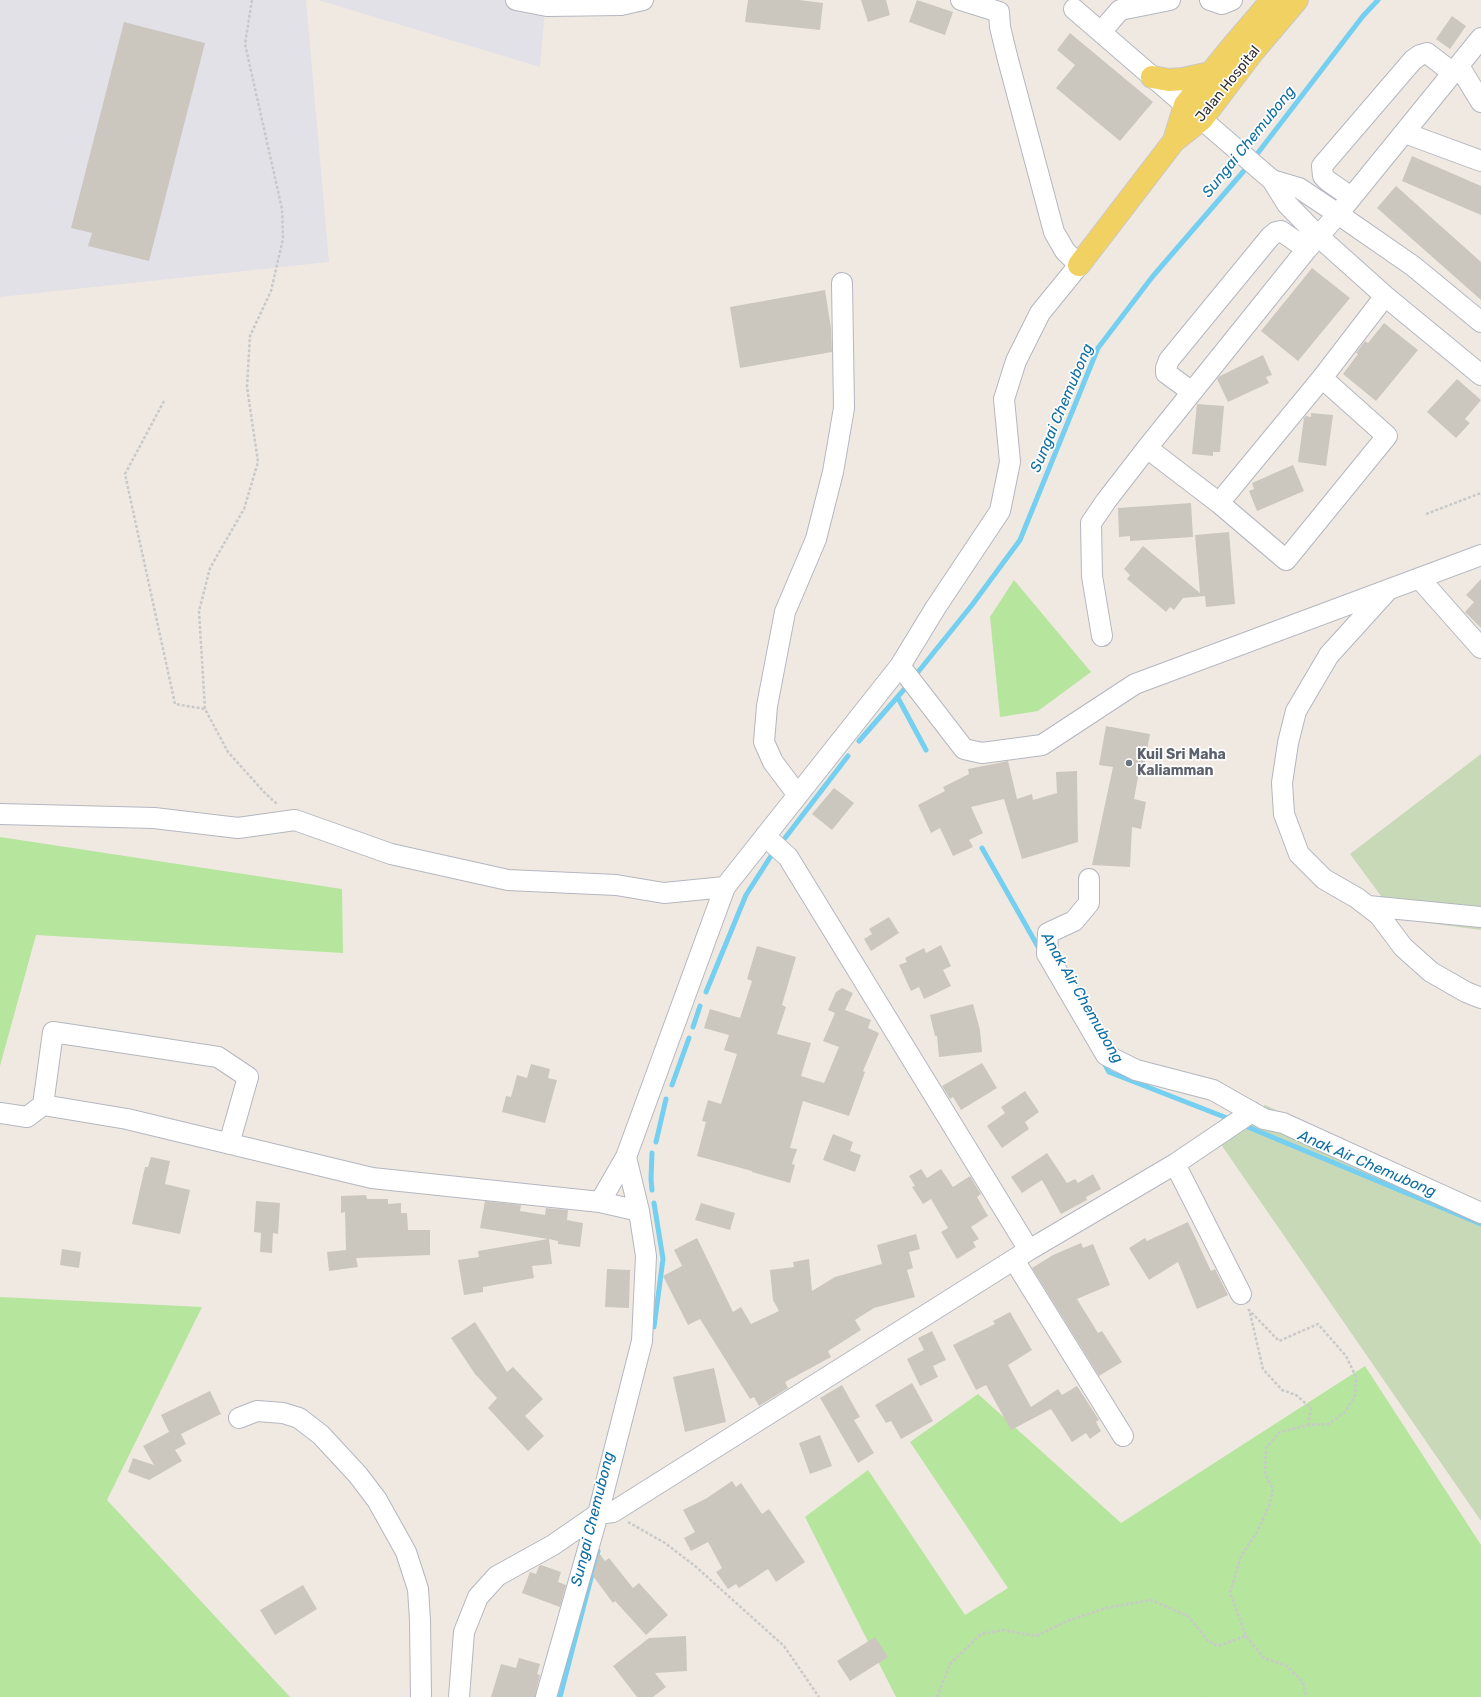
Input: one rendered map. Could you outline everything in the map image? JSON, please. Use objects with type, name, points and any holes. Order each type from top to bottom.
[{"type":"main road","name":"Jalan Hospital","points":[[1174,141],[1185,105],[1272,0]]},
{"type":"main road","name":"Jalan Hospital","points":[[1174,141],[1205,122],[1252,53],[1297,0]]},
{"type":"main road","points":[[1152,77],[1169,80],[1183,79],[1210,73]]},
{"type":"main road","points":[[1079,265],[1174,141]]},
{"type":"street","points":[[516,0],[548,6],[621,5],[643,0]]},
{"type":"street","points":[[600,1202],[626,1157],[725,887],[797,794],[901,668],[936,607],[1000,510],[1010,462],[1004,399],[1014,368],[1040,313],[1079,265],[1065,251],[1054,232],[1000,27],[1000,6],[960,0]]},
{"type":"street","points":[[1101,32],[1115,5],[1170,0]]},
{"type":"street","points":[[1210,0],[1222,4],[1232,0]]},
{"type":"street","points":[[1074,9],[1272,180],[1313,243]]},
{"type":"street","points":[[1102,636],[1092,576],[1091,523],[1106,500],[1146,448],[1313,243],[1405,133],[1481,38]]},
{"type":"street","points":[[1351,197],[1323,176],[1322,166],[1413,60],[1420,55],[1426,54],[1456,69],[1481,102]]},
{"type":"street","points":[[1405,133],[1481,161]]},
{"type":"street","points":[[1272,180],[1299,188],[1338,214],[1413,266],[1481,322]]},
{"type":"street","points":[[1192,392],[1166,373],[1169,360],[1270,237],[1276,232],[1281,231],[1313,243],[1386,296],[1481,375]]},
{"type":"street","points":[[797,794],[774,762],[764,742],[768,706],[785,612],[816,539],[833,472],[844,408],[842,283]]},
{"type":"street","points":[[1219,503],[1322,378],[1386,296]]},
{"type":"street","points":[[1146,448],[1219,503],[1286,560],[1387,436],[1322,378]]},
{"type":"street","points":[[901,668],[964,749],[982,753],[1042,745],[1135,684],[1481,555]]},
{"type":"street","points":[[1418,578],[1481,648]]},
{"type":"street","points":[[1389,589],[1329,655],[1296,711],[1288,743],[1282,783],[1284,814],[1299,854],[1324,879],[1357,898],[1379,915],[1403,947],[1431,972],[1466,992],[1481,998]]},
{"type":"street","points":[[0,814],[154,818],[238,828],[295,820],[392,854],[508,880],[616,885],[664,893],[725,887]]},
{"type":"street","points":[[765,836],[788,857],[1021,1255],[1123,1436]]},
{"type":"street","points":[[1089,879],[1089,903],[1074,921],[1048,933],[1046,954],[1106,1055],[1136,1070],[1213,1090],[1264,1118],[1283,1123],[1481,1213]]},
{"type":"street","points":[[1368,906],[1481,917]]},
{"type":"street","points":[[0,1113],[27,1117],[43,1105],[53,1032],[218,1057],[248,1077],[229,1144]]},
{"type":"street","points":[[43,1105],[127,1119],[372,1178],[600,1202],[639,1211]]},
{"type":"street","points":[[459,1697],[464,1632],[478,1597],[497,1576],[554,1546],[1021,1255],[1175,1164],[1252,1112]]},
{"type":"street","points":[[546,1697],[606,1513],[642,1341],[646,1256],[639,1211],[626,1157]]},
{"type":"street","points":[[1175,1164],[1241,1294]]},
{"type":"street","points":[[240,1418],[256,1411],[283,1413],[299,1418],[321,1436],[358,1475],[377,1500],[406,1552],[418,1589],[421,1697]]},
{"type":"path","points":[[252,0],[245,44],[282,209],[283,239],[271,292],[250,336],[247,387],[258,462],[244,509],[210,568],[199,611],[205,709],[228,752],[265,793],[295,820]]},
{"type":"path","points":[[164,401],[125,474],[175,704],[205,709]]},
{"type":"path","points":[[1426,514],[1481,493]]},
{"type":"path","points":[[1241,1294],[1250,1312],[1263,1369],[1282,1390],[1296,1395],[1311,1408],[1308,1425]]},
{"type":"path","points":[[1250,1312],[1279,1341],[1318,1324],[1346,1356],[1356,1377],[1355,1396],[1345,1412],[1328,1424],[1308,1425],[1280,1432],[1266,1448],[1266,1473],[1273,1489],[1269,1506],[1256,1532],[1241,1556],[1230,1593],[1246,1636],[1264,1658],[1287,1666],[1303,1682],[1306,1697]]},
{"type":"path","points":[[606,1513],[665,1543],[695,1566],[784,1646],[818,1697]]},
{"type":"path","points":[[937,1697],[950,1664],[981,1634],[1003,1630],[1036,1636],[1067,1621],[1106,1608],[1151,1600],[1188,1616],[1208,1641],[1218,1646],[1246,1636]]},
{"type":"shaded area","points":[[0,0],[306,0],[329,262],[0,297]]},
{"type":"shaded area","points":[[318,0],[546,0],[540,67]]},
{"type":"green space","points":[[1014,580],[1091,672],[1038,711],[1000,717],[990,617]]},
{"type":"green space","points":[[1481,754],[1481,930],[1398,919],[1350,854]]},
{"type":"green space","points":[[0,837],[342,889],[343,953],[36,935],[0,1066]]},
{"type":"green space","points":[[1265,1105],[1481,1204],[1481,1521],[1220,1143]]},
{"type":"green space","points":[[0,1297],[202,1307],[107,1500],[290,1697],[0,1697]]},
{"type":"green space","points":[[1365,1366],[1481,1545],[1481,1697],[896,1697],[805,1517],[868,1470],[965,1615],[1008,1588],[910,1442],[978,1394],[1121,1523]]},
{"type":"building","points":[[748,0],[799,0],[823,3],[820,30],[745,22]]},
{"type":"building","points":[[861,0],[886,0],[890,15],[868,22]]},
{"type":"building","points":[[917,0],[953,12],[945,35],[909,22]]},
{"type":"building","points":[[1452,16],[1466,26],[1450,49],[1436,39]]},
{"type":"building","points":[[124,22],[205,43],[149,261],[88,246],[92,233],[71,228]]},
{"type":"building","points":[[1070,33],[1153,102],[1120,141],[1056,88],[1075,65],[1057,50]]},
{"type":"building","points":[[1412,156],[1481,186],[1481,215],[1402,181]]},
{"type":"building","points":[[1396,186],[1481,262],[1481,300],[1377,208]]},
{"type":"building","points":[[1312,268],[1350,298],[1298,361],[1261,331]]},
{"type":"building","points":[[825,290],[831,328],[832,352],[740,368],[730,307]]},
{"type":"building","points":[[1384,323],[1418,350],[1376,401],[1343,374],[1358,354],[1356,353],[1365,341],[1368,343]]},
{"type":"building","points":[[1263,355],[1272,375],[1266,377],[1269,383],[1228,402],[1217,379],[1220,376]]},
{"type":"building","points":[[1457,379],[1481,400],[1465,419],[1470,423],[1456,438],[1427,412]]},
{"type":"building","points":[[1197,404],[1224,406],[1220,452],[1213,452],[1213,456],[1192,454]]},
{"type":"building","points":[[1311,413],[1333,415],[1326,466],[1298,462],[1304,418],[1306,416],[1311,417]]},
{"type":"building","points":[[1293,465],[1304,491],[1257,511],[1249,491],[1254,489],[1252,483]]},
{"type":"building","points":[[1191,503],[1193,537],[1130,541],[1130,536],[1119,537],[1118,508]]},
{"type":"building","points":[[1229,532],[1235,604],[1206,607],[1205,596],[1183,598],[1174,610],[1170,607],[1166,612],[1127,579],[1130,575],[1124,569],[1143,546],[1200,593],[1195,535]]},
{"type":"building","points":[[1481,579],[1481,628],[1465,612],[1474,602],[1466,595]]},
{"type":"building","points":[[1106,726],[1150,734],[1143,772],[1139,772],[1134,799],[1146,802],[1141,829],[1132,827],[1130,867],[1092,865],[1113,767],[1099,765]]},
{"type":"building","points":[[1008,761],[1017,799],[1032,794],[1033,800],[1057,793],[1056,772],[1077,771],[1078,842],[1022,859],[1004,799],[971,807],[983,833],[969,840],[973,847],[953,856],[940,828],[931,833],[918,805],[945,791],[943,787],[969,774],[968,769]]},
{"type":"building","points":[[834,788],[854,803],[832,830],[812,814]]},
{"type":"building","points":[[889,917],[899,933],[871,951],[864,939],[872,934],[869,929]]},
{"type":"building","points":[[941,945],[951,966],[943,970],[951,986],[924,999],[919,987],[911,991],[899,965],[907,962],[905,958],[924,948],[926,953]]},
{"type":"building","points":[[757,946],[796,957],[782,1005],[786,1007],[777,1034],[811,1043],[801,1076],[824,1083],[839,1047],[823,1041],[835,1013],[828,1010],[836,992],[842,988],[853,993],[845,1010],[871,1020],[868,1028],[879,1033],[863,1071],[865,1072],[849,1116],[803,1101],[790,1148],[797,1149],[792,1164],[795,1165],[790,1183],[697,1156],[706,1122],[702,1121],[708,1100],[721,1104],[737,1054],[724,1050],[729,1035],[704,1028],[710,1009],[740,1018],[752,981],[747,979]]},
{"type":"building","points":[[973,1004],[980,1030],[982,1052],[939,1057],[937,1036],[935,1036],[930,1015]]},
{"type":"building","points":[[982,1063],[997,1088],[961,1110],[953,1097],[950,1099],[942,1086]]},
{"type":"building","points":[[531,1064],[550,1069],[548,1078],[557,1080],[545,1123],[502,1112],[506,1096],[511,1097],[517,1075],[527,1078]]},
{"type":"building","points":[[1025,1091],[1039,1112],[1025,1122],[1029,1129],[1002,1148],[987,1126],[1005,1113],[1001,1107]]},
{"type":"building","points":[[833,1134],[853,1142],[850,1151],[861,1155],[855,1172],[823,1160]]},
{"type":"building","points":[[1047,1153],[1067,1183],[1075,1179],[1078,1183],[1093,1174],[1101,1189],[1086,1197],[1087,1200],[1061,1214],[1042,1180],[1022,1193],[1011,1177]]},
{"type":"building","points":[[151,1157],[170,1161],[165,1184],[190,1190],[180,1234],[132,1224],[145,1167],[148,1167]]},
{"type":"building","points":[[921,1169],[927,1178],[941,1169],[953,1187],[970,1176],[981,1194],[977,1197],[988,1216],[971,1227],[979,1239],[973,1242],[976,1247],[957,1259],[941,1232],[948,1228],[931,1199],[923,1204],[912,1187],[915,1186],[909,1176]]},
{"type":"building","points":[[366,1195],[367,1199],[388,1199],[388,1204],[401,1203],[401,1213],[407,1213],[408,1230],[430,1230],[430,1255],[356,1258],[358,1267],[329,1271],[327,1252],[346,1250],[345,1212],[341,1213],[341,1196]]},
{"type":"building","points":[[256,1201],[280,1203],[278,1234],[273,1233],[272,1253],[260,1252],[261,1233],[254,1232]]},
{"type":"building","points":[[485,1201],[521,1205],[520,1211],[545,1215],[546,1208],[568,1210],[567,1220],[583,1223],[580,1247],[558,1244],[558,1241],[549,1239],[552,1264],[532,1266],[534,1278],[483,1287],[483,1292],[464,1295],[458,1260],[479,1257],[478,1251],[548,1239],[480,1228]]},
{"type":"building","points":[[701,1203],[735,1213],[730,1230],[695,1220]]},
{"type":"building","points":[[1188,1222],[1211,1271],[1215,1269],[1228,1295],[1197,1309],[1178,1262],[1149,1280],[1129,1248],[1145,1238],[1147,1241]]},
{"type":"building","points":[[916,1234],[920,1249],[909,1252],[913,1268],[907,1270],[915,1297],[874,1308],[855,1320],[861,1330],[828,1351],[831,1357],[785,1382],[788,1388],[759,1406],[754,1397],[750,1399],[700,1319],[688,1325],[663,1276],[682,1266],[674,1250],[697,1238],[733,1312],[741,1307],[751,1324],[779,1311],[773,1300],[770,1270],[794,1267],[793,1262],[809,1259],[812,1291],[835,1277],[882,1264],[877,1245]]},
{"type":"building","points":[[1081,1243],[1083,1248],[1093,1244],[1110,1285],[1077,1299],[1098,1333],[1102,1331],[1122,1362],[1099,1376],[1032,1268],[1053,1255]]},
{"type":"building","points":[[62,1249],[81,1252],[79,1268],[60,1265]]},
{"type":"building","points":[[607,1269],[630,1270],[629,1308],[605,1307]]},
{"type":"building","points":[[1010,1312],[1032,1350],[1008,1365],[1031,1407],[1058,1389],[1062,1395],[1077,1386],[1099,1420],[1096,1422],[1101,1431],[1090,1439],[1086,1433],[1072,1442],[1051,1409],[1011,1430],[986,1385],[976,1390],[953,1345],[995,1324],[993,1321]]},
{"type":"building","points":[[475,1322],[507,1372],[513,1367],[543,1399],[525,1416],[544,1436],[528,1451],[488,1408],[497,1398],[475,1374],[451,1338]]},
{"type":"building","points":[[932,1331],[946,1360],[933,1366],[938,1377],[920,1386],[907,1359],[924,1350],[918,1338]]},
{"type":"building","points":[[714,1368],[726,1422],[685,1432],[673,1377]]},
{"type":"building","points":[[912,1383],[933,1421],[901,1439],[891,1421],[886,1423],[875,1405]]},
{"type":"building","points":[[842,1385],[860,1417],[854,1420],[874,1453],[858,1463],[820,1398]]},
{"type":"building","points":[[210,1391],[221,1414],[181,1434],[186,1444],[175,1450],[182,1461],[149,1480],[128,1472],[133,1458],[154,1465],[143,1446],[169,1432],[161,1415]]},
{"type":"building","points":[[820,1435],[832,1466],[810,1474],[799,1443]]},
{"type":"building","points":[[732,1481],[736,1487],[741,1483],[762,1514],[769,1509],[805,1562],[776,1582],[768,1569],[739,1588],[736,1584],[728,1589],[716,1572],[722,1568],[708,1542],[691,1551],[684,1538],[695,1532],[683,1510],[707,1498]]},
{"type":"building","points":[[599,1553],[605,1561],[609,1558],[633,1588],[639,1583],[668,1615],[646,1635],[615,1601],[613,1603],[593,1576]]},
{"type":"building","points":[[541,1565],[561,1572],[558,1582],[566,1585],[560,1607],[522,1593],[530,1572],[536,1574],[539,1566]]},
{"type":"building","points":[[303,1585],[317,1609],[275,1635],[260,1610]]},
{"type":"building","points":[[686,1636],[687,1671],[655,1673],[666,1687],[653,1697],[637,1697],[613,1666],[649,1638]]},
{"type":"building","points":[[875,1637],[888,1657],[850,1681],[837,1661]]},
{"type":"building","points":[[519,1658],[540,1664],[537,1674],[540,1675],[535,1697],[491,1697],[501,1664],[516,1668]]},
{"type":"waterway","name":"Sungai Chemubong","points":[[1254,158],[1363,16],[1378,0]]},
{"type":"waterway","name":"Sungai Chemubong","points":[[914,677],[972,605],[1020,540],[1098,348],[1153,276],[1249,165]]},
{"type":"waterway","name":"Sungai Chemubong","points":[[859,741],[908,685]]},
{"type":"waterway","name":"Anak Air Chemubong","points":[[898,698],[926,750]]},
{"type":"waterway","name":"Sungai Chemubong","points":[[785,838],[848,756]]},
{"type":"waterway","name":"Anak Air Chemubong","points":[[982,848],[1041,952]]},
{"type":"waterway","name":"Sungai Chemubong","points":[[706,992],[746,895],[771,856]]},
{"type":"waterway","name":"Sungai Chemubong","points":[[693,1027],[700,1006]]},
{"type":"waterway","name":"Sungai Chemubong","points":[[672,1085],[689,1038]]},
{"type":"waterway","name":"Anak Air Chemubong","points":[[1103,1061],[1109,1072],[1227,1118]]},
{"type":"waterway","name":"Sungai Chemubong","points":[[656,1142],[666,1099]]},
{"type":"waterway","name":"Anak Air Chemubong","points":[[1243,1125],[1481,1224]]},
{"type":"waterway","name":"Sungai Chemubong","points":[[652,1153],[652,1190]]},
{"type":"waterway","name":"Sungai Chemubong","points":[[654,1203],[663,1259],[654,1327]]},
{"type":"waterway","name":"Sungai Chemubong","points":[[560,1697],[598,1551]]},
{"type":"place","name":"Kuil Sri Maha Kaliamman","points":[[1129,763]]}]
